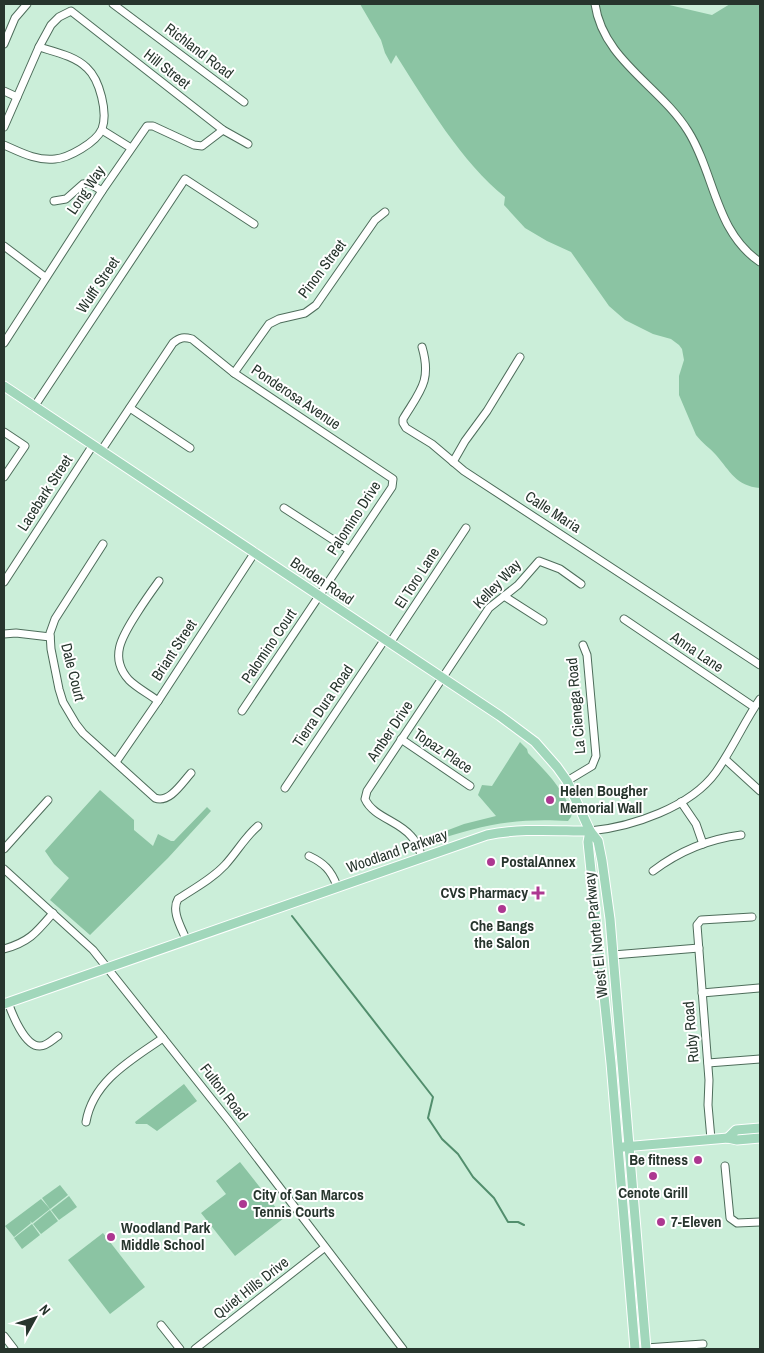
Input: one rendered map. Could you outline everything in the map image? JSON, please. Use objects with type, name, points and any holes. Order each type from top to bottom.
[{"type":"main road","name":"Borden Road","points":[[4,386],[524,732],[548,756],[568,781],[590,831]]},
{"type":"main road","name":"Woodland Parkway","points":[[6,1003],[106,966],[487,835],[501,832],[590,831]]},
{"type":"main road","name":"West El Norte Parkway","points":[[590,831],[598,841],[602,861],[613,955],[646,1349]]},
{"type":"main road","name":"West El Norte Parkway","points":[[590,831],[588,842],[610,1049],[635,1349]]},
{"type":"main road","points":[[728,1138],[736,1130],[760,1128]]},
{"type":"main road","points":[[618,1147],[712,1139],[728,1138],[738,1140],[760,1138]]},
{"type":"street","points":[[4,44],[15,18],[27,4]]},
{"type":"street","name":"Richland Road","points":[[113,4],[244,102]]},
{"type":"street","points":[[595,4],[603,31],[618,56],[670,107],[688,129],[729,229],[742,246],[760,262]]},
{"type":"street","name":"Hill Street","points":[[39,47],[51,25],[59,17],[71,11],[223,130],[248,144]]},
{"type":"street","points":[[4,127],[39,47],[62,54],[85,66],[97,82],[104,120],[102,130],[89,143],[74,152],[58,158],[42,159],[4,145]]},
{"type":"street","points":[[4,91],[17,97]]},
{"type":"street","name":"Long Way","points":[[4,343],[102,191],[148,126],[153,126],[194,145],[202,146],[223,130]]},
{"type":"street","points":[[102,130],[131,148]]},
{"type":"street","name":"Wulff Street","points":[[34,406],[186,180],[254,224]]},
{"type":"street","points":[[54,201],[66,199],[83,184],[88,183],[102,191]]},
{"type":"street","name":"Pinon Street","points":[[234,373],[269,324],[279,319],[305,313],[316,305],[374,220],[385,212]]},
{"type":"street","points":[[4,246],[46,277]]},
{"type":"street","name":"Ponderosa Avenue","points":[[130,408],[173,343],[178,338],[185,337],[192,339],[234,373],[392,479]]},
{"type":"street","name":"Calle Maria","points":[[422,347],[427,368],[425,380],[403,419],[406,428],[432,444],[453,462],[760,665]]},
{"type":"street","points":[[453,462],[520,357]]},
{"type":"street","points":[[102,451],[130,408],[190,448]]},
{"type":"street","points":[[4,432],[24,446],[4,477]]},
{"type":"street","name":"Lacebark Street","points":[[4,582],[93,445]]},
{"type":"street","name":"Palomino Drive","points":[[320,595],[392,487],[392,479]]},
{"type":"street","points":[[284,508],[349,550]]},
{"type":"street","name":"El Toro Lane","points":[[388,641],[466,528]]},
{"type":"street","name":"Dale Court","points":[[103,544],[55,620],[50,637],[51,649],[64,702],[83,733],[155,798],[159,800],[166,799],[191,773]]},
{"type":"street","name":"Briant Street","points":[[116,762],[255,552]]},
{"type":"street","name":"Kelley Way","points":[[442,678],[489,608],[518,585],[539,561],[560,569],[581,584]]},
{"type":"street","points":[[158,700],[130,681],[123,672],[118,659],[123,635],[159,580]]},
{"type":"street","name":"Palomino Court","points":[[242,712],[320,595]]},
{"type":"street","points":[[504,596],[543,621]]},
{"type":"street","name":"Anna Lane","points":[[624,619],[754,707]]},
{"type":"street","points":[[4,634],[16,633],[50,637]]},
{"type":"street","name":"Tierra Dura Road","points":[[285,788],[388,641]]},
{"type":"street","name":"La Cienega Road","points":[[568,781],[592,766],[596,756],[587,655],[583,645]]},
{"type":"street","name":"Amber Drive","points":[[422,857],[416,842],[410,834],[370,807],[366,801],[367,791],[442,678]]},
{"type":"street","name":"Woodland Parkway","points":[[590,831],[624,826],[681,802],[703,787],[725,759],[760,699]]},
{"type":"street","name":"Topaz Place","points":[[400,739],[470,786]]},
{"type":"street","points":[[725,759],[760,791]]},
{"type":"street","points":[[4,849],[48,800]]},
{"type":"street","points":[[681,802],[696,824],[703,844]]},
{"type":"street","points":[[186,939],[175,910],[178,899],[212,877],[226,865],[249,834],[258,826]]},
{"type":"street","points":[[653,871],[671,858],[703,844],[740,835]]},
{"type":"street","points":[[308,856],[327,867],[333,875],[337,886]]},
{"type":"street","name":"Fulton Road","points":[[4,869],[93,950],[229,1121],[324,1248],[403,1349]]},
{"type":"street","points":[[4,949],[18,945],[34,935],[53,913]]},
{"type":"street","name":"Ruby Road","points":[[712,1139],[708,1105],[708,1063],[698,948],[698,923],[701,920],[752,917]]},
{"type":"street","points":[[613,955],[698,948]]},
{"type":"street","points":[[702,993],[759,988]]},
{"type":"street","points":[[6,1003],[29,1042],[34,1046],[47,1044],[58,1036]]},
{"type":"street","points":[[86,1122],[91,1103],[104,1083],[131,1060],[163,1038]]},
{"type":"street","points":[[708,1063],[760,1059]]},
{"type":"street","points":[[725,1166],[730,1218],[737,1223],[760,1222]]},
{"type":"street","name":"Quiet Hills Drive","points":[[195,1349],[324,1248]]},
{"type":"street","points":[[161,1325],[180,1349]]},
{"type":"street","points":[[4,1336],[14,1349]]},
{"type":"street","points":[[646,1349],[703,1344]]},
{"type":"green space","points":[[360,4],[665,4],[712,15],[730,4],[760,4],[760,488],[752,487],[734,477],[714,452],[696,435],[679,395],[679,376],[684,360],[682,349],[679,345],[671,339],[653,334],[625,320],[609,306],[571,252],[525,228],[504,205],[505,197],[489,183],[460,150],[432,112],[396,55],[391,64],[381,40]]},
{"type":"green space","points":[[520,742],[564,796],[572,813],[568,821],[548,820],[497,824],[429,843],[422,840],[464,824],[496,816],[478,795],[482,785],[492,786]]},
{"type":"green space","points":[[100,790],[134,820],[134,830],[153,846],[158,834],[174,841],[207,807],[211,811],[168,858],[90,935],[50,900],[69,878],[54,864],[45,851]]},
{"type":"green space","points":[[184,1084],[197,1101],[157,1131],[147,1124],[136,1124],[135,1122]]},
{"type":"green space","name":"City of San Marcos Tennis Courts","points":[[240,1162],[284,1218],[235,1256],[201,1213],[226,1194],[216,1181]]},
{"type":"green space","points":[[60,1185],[68,1195],[50,1209],[42,1198]]},
{"type":"green space","points":[[69,1196],[77,1207],[59,1220],[51,1210]]},
{"type":"green space","points":[[41,1199],[50,1209],[32,1223],[30,1221],[31,1223],[14,1237],[5,1226]]},
{"type":"green space","points":[[50,1210],[58,1221],[41,1234],[33,1224]]},
{"type":"green space","points":[[32,1224],[40,1235],[22,1249],[14,1238]]},
{"type":"green space","points":[[103,1233],[145,1287],[110,1314],[68,1260]]},
{"type":"waterway","points":[[292,916],[433,1097],[428,1118],[442,1139],[458,1154],[473,1177],[494,1198],[508,1222],[518,1222],[524,1225]]},
{"type":"place","name":"Helen Bougher Memorial Wall","points":[[550,800]]},
{"type":"place","name":"PostalAnnex","points":[[491,862]]},
{"type":"place","name":"CVS Pharmacy","points":[[538,893]]},
{"type":"place","name":"Che Bangs the Salon","points":[[502,909]]},
{"type":"place","name":"Be fitness","points":[[698,1160]]},
{"type":"place","name":"Cenote Grill","points":[[653,1176]]},
{"type":"place","name":"City of San Marcos Tennis Courts","points":[[243,1204]]},
{"type":"place","name":"7-Eleven","points":[[661,1222]]},
{"type":"place","name":"Woodland Park Middle School","points":[[111,1237]]}]
